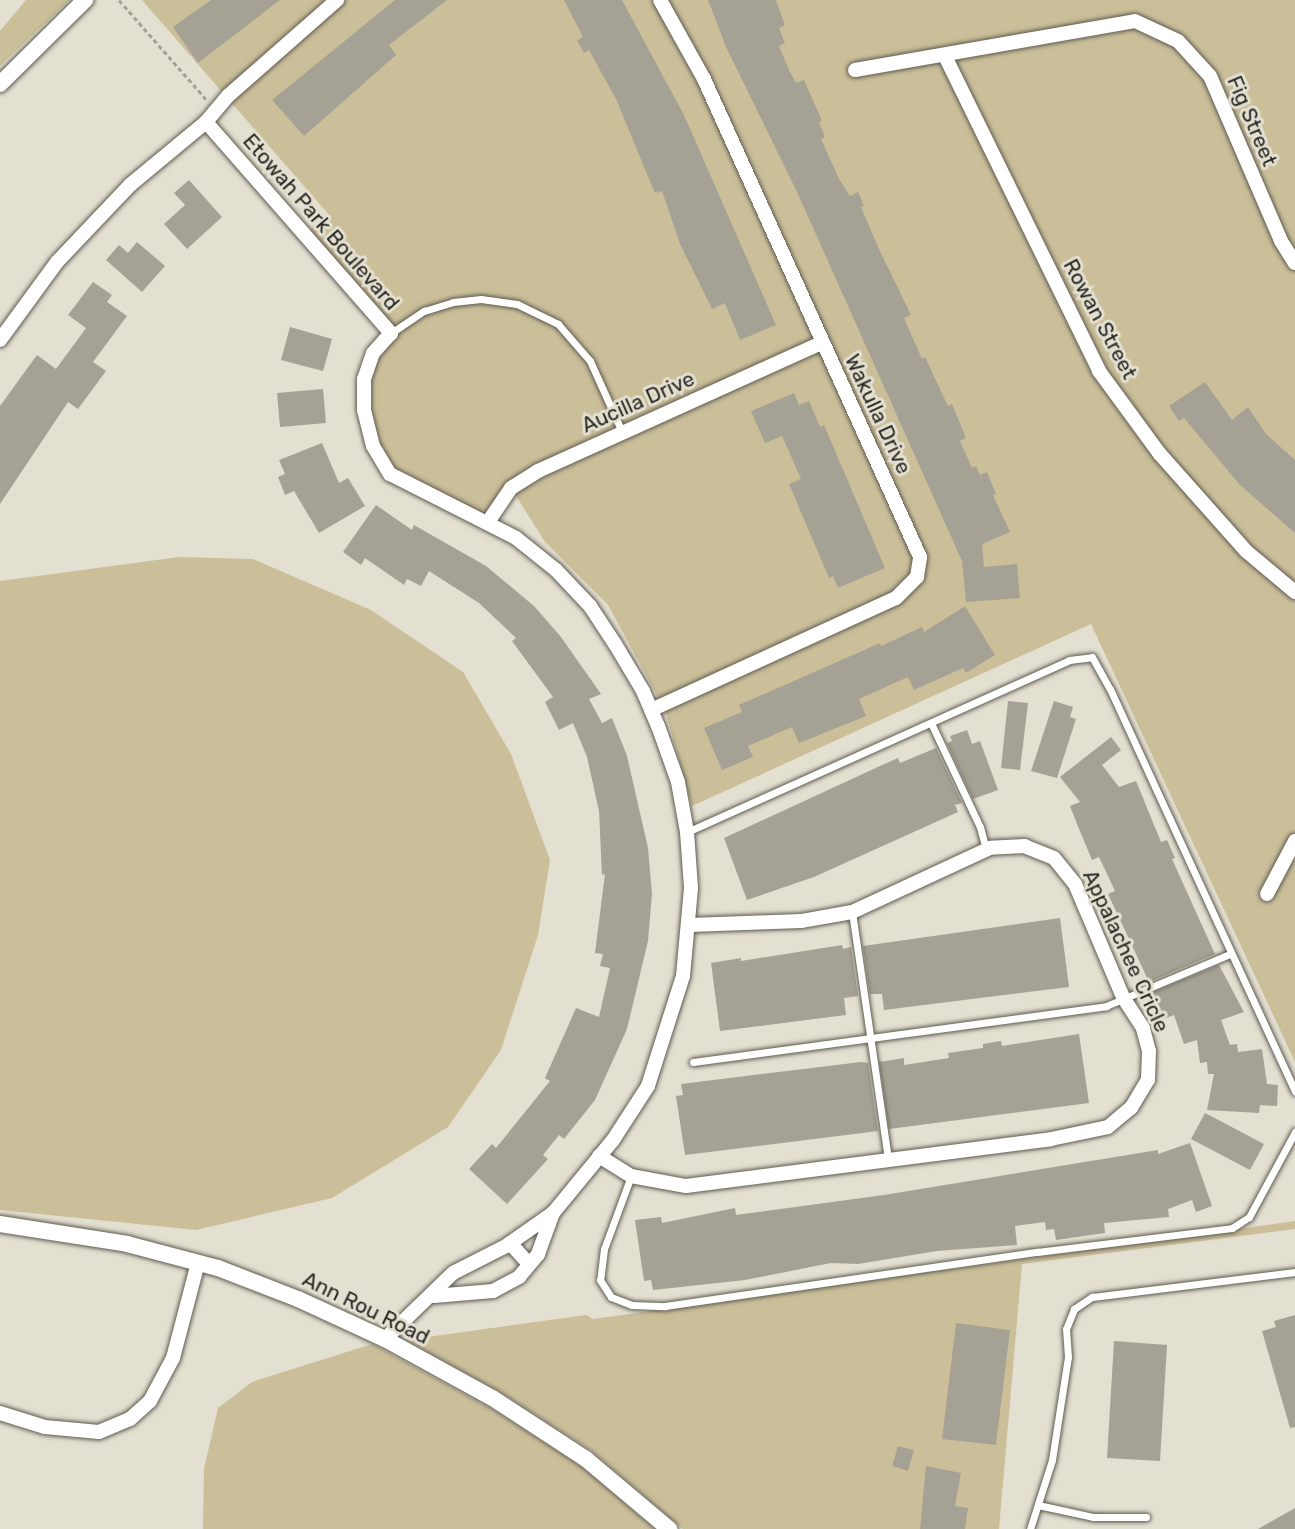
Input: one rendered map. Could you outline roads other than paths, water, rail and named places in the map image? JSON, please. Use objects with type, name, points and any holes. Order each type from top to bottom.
[{"type":"street","points":[[0,84],[84,0]]},
{"type":"street","points":[[0,340],[57,262],[130,185],[206,122],[229,95],[337,0]]},
{"type":"street","name":"Wakulla Drive","points":[[651,710],[896,598],[917,577],[918,549],[822,343],[704,79],[660,0]]},
{"type":"street","name":"Fig Street","points":[[855,70],[1135,21],[1178,41],[1210,76],[1281,241],[1295,263]]},
{"type":"street","name":"Rowan Street","points":[[945,56],[1099,371],[1160,453],[1246,551],[1295,592]]},
{"type":"street","name":"Etowah Park Boulevard","points":[[206,122],[391,333],[373,352],[364,379],[364,410],[373,446],[390,474],[488,522],[556,570],[590,606],[643,691],[678,782],[687,832],[689,925],[683,976],[648,1086],[599,1156],[553,1213],[510,1243],[453,1274],[434,1296],[385,1339]]},
{"type":"street","name":"Aucilla Drive","points":[[488,522],[511,488],[538,471],[822,343]]},
{"type":"street","points":[[1267,894],[1295,841]]},
{"type":"street","name":"Appalachee Cricle","points":[[599,1156],[631,1176],[686,1186],[888,1160],[1108,1127],[1131,1108],[1148,1080],[1149,1051],[1143,1028],[1125,1001],[1076,884],[1054,858],[1025,846],[986,850],[852,912],[801,921],[689,925]]},
{"type":"street","name":"Etowah Park Boulevard","points":[[434,1296],[493,1292],[519,1277],[530,1264],[550,1228],[553,1213]]},
{"type":"street","name":"Ann Rou Road","points":[[0,1224],[127,1244],[198,1263],[298,1299],[385,1339],[495,1399],[586,1459],[669,1529]]},
{"type":"street","points":[[510,1243],[530,1264]]},
{"type":"street","points":[[0,1413],[45,1427],[99,1432],[130,1419],[150,1401],[173,1358],[198,1263]]},
{"type":"lane","points":[[391,333],[424,311],[453,302],[481,299],[517,304],[558,324],[590,361],[622,432]]},
{"type":"lane","points":[[687,832],[1069,660],[1092,657],[1110,689],[1295,1092]]},
{"type":"lane","points":[[931,723],[980,827],[986,850]]},
{"type":"lane","points":[[852,912],[888,1160]]},
{"type":"lane","points":[[693,1062],[979,1025],[1125,1001],[1230,954]]},
{"type":"lane","points":[[631,1176],[604,1249],[600,1280],[611,1297],[632,1305],[665,1306],[1037,1252],[1232,1228],[1250,1217],[1295,1132]]},
{"type":"lane","points":[[1030,1529],[1052,1460],[1068,1357],[1066,1329],[1074,1309],[1083,1300],[1295,1272]]},
{"type":"lane","points":[[1038,1504],[1093,1517],[1146,1517]]}]
